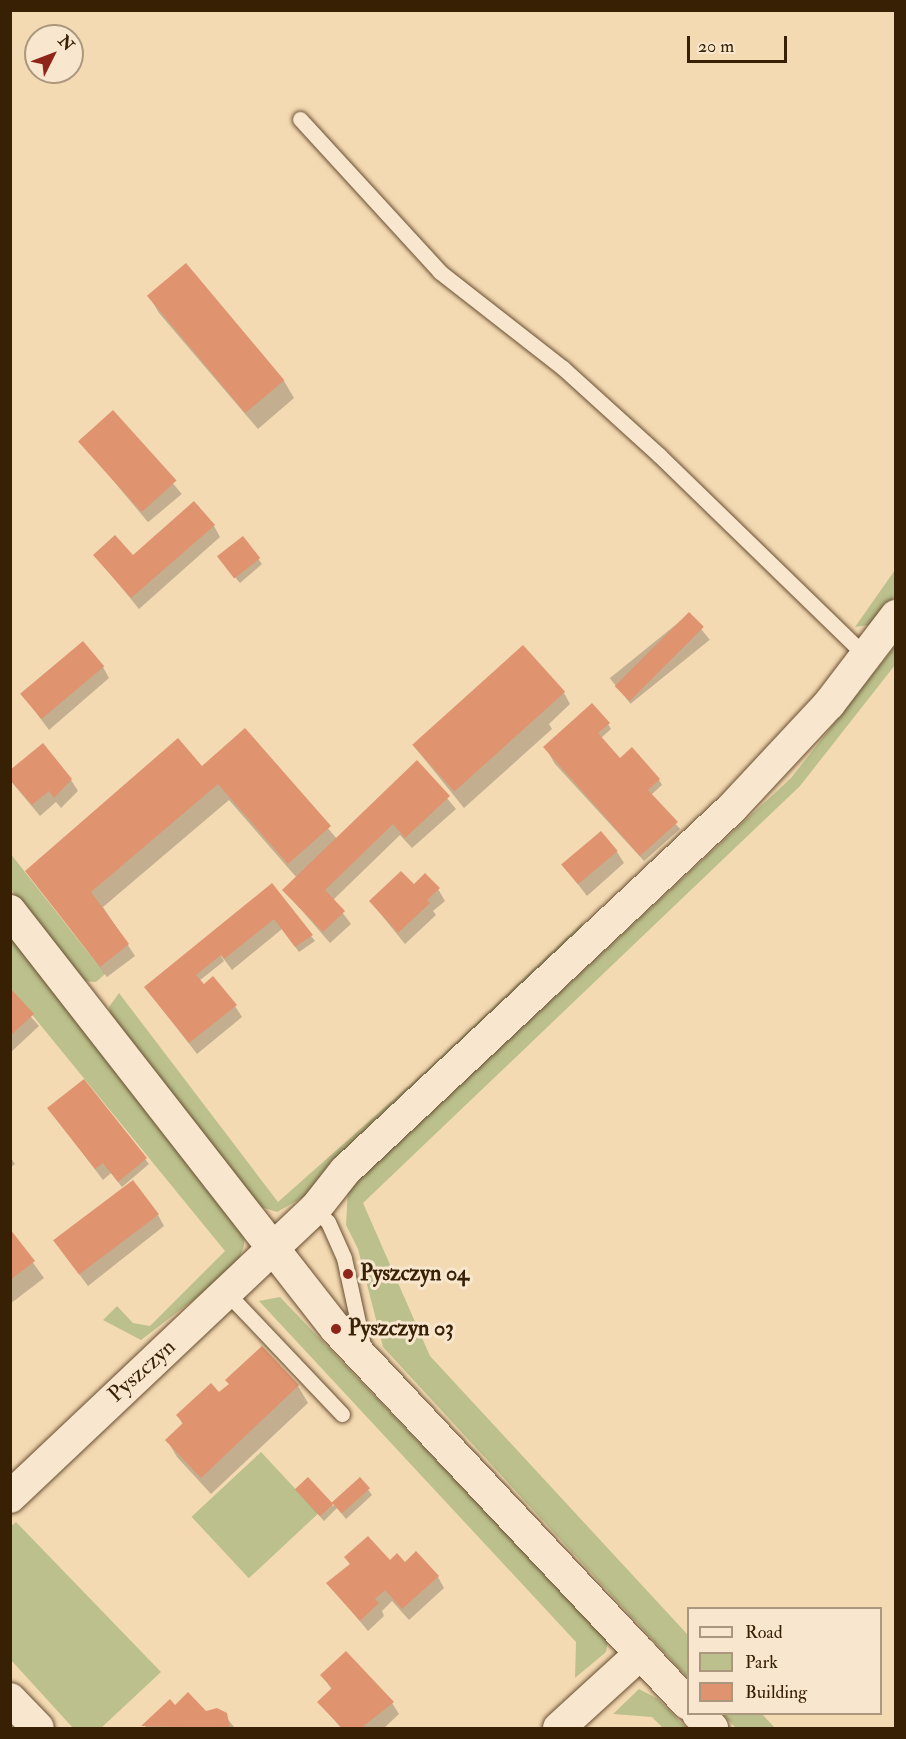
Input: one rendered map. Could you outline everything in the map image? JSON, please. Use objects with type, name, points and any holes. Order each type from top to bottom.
[{"type":"street","name":"Pyszczyn","points":[[10,1497],[276,1247],[315,1209],[345,1171],[732,808],[789,750],[896,616]]},
{"type":"street","points":[[10,911],[276,1247],[336,1329],[687,1703]]},
{"type":"street","points":[[559,1728],[640,1653]]},
{"type":"street","points":[[10,1699],[38,1728]]},
{"type":"street","points":[[700,1715],[712,1728]]},
{"type":"lane","points":[[300,119],[440,272],[563,368],[659,455],[866,656]]},
{"type":"lane","points":[[315,1209],[328,1222],[344,1258],[367,1362]]},
{"type":"lane","points":[[227,1293],[342,1414]]},
{"type":"green space","points":[[895,570],[895,595],[875,624],[855,627]]},
{"type":"green space","points":[[895,646],[895,665],[800,786],[363,1203],[430,1356],[687,1634],[687,1677],[383,1347],[358,1249],[346,1225],[348,1189],[791,778]]},
{"type":"green space","points":[[10,853],[105,974],[96,982],[83,981],[11,889]]},
{"type":"green space","points":[[583,922],[579,933],[307,1195],[277,1212],[261,1207],[111,1017],[109,1007],[119,993],[278,1202],[429,1068]]},
{"type":"green space","points":[[10,934],[244,1233],[244,1246],[236,1267],[141,1340],[103,1320],[117,1306],[133,1323],[150,1326],[225,1251],[11,989]]},
{"type":"green space","points":[[280,1297],[608,1640],[606,1652],[575,1678],[576,1642],[259,1301]]},
{"type":"green space","points":[[261,1452],[318,1513],[249,1578],[192,1517]]},
{"type":"green space","points":[[16,1522],[161,1672],[101,1728],[73,1728],[11,1660],[10,1527]]},
{"type":"green space","points":[[639,1689],[658,1699],[686,1728],[663,1728],[652,1717],[613,1714]]},
{"type":"green space","points":[[723,1715],[763,1715],[775,1728],[736,1728]]},
{"type":"building","points":[[186,263],[284,380],[245,413],[147,296]]},
{"type":"building","points":[[113,410],[177,481],[142,512],[78,441]]},
{"type":"building","points":[[194,501],[215,525],[131,598],[93,555],[115,535],[133,555]]},
{"type":"building","points":[[243,536],[260,558],[234,578],[217,556]]},
{"type":"building","points":[[689,612],[704,627],[630,701],[615,686]]},
{"type":"building","points":[[83,641],[104,666],[41,719],[20,694]]},
{"type":"building","points":[[523,645],[565,692],[454,792],[412,745]]},
{"type":"building","points":[[592,703],[610,723],[598,733],[620,758],[632,747],[660,779],[648,790],[678,822],[640,856],[543,747]]},
{"type":"building","points":[[245,728],[331,826],[288,864],[218,784],[91,892],[129,944],[100,967],[25,871],[178,738],[202,766]]},
{"type":"building","points":[[43,743],[72,779],[54,798],[49,791],[32,805],[10,780],[10,770]]},
{"type":"building","points":[[417,760],[450,796],[405,838],[393,824],[325,890],[345,911],[323,932],[282,890]]},
{"type":"building","points":[[601,831],[618,851],[578,884],[561,864]]},
{"type":"building","points":[[401,871],[414,884],[425,873],[440,888],[427,900],[430,903],[398,933],[369,901]]},
{"type":"building","points":[[272,883],[313,935],[295,947],[274,919],[224,959],[221,955],[196,975],[204,984],[213,976],[237,1005],[189,1043],[144,987]]},
{"type":"building","points":[[12,990],[34,1014],[10,1036],[10,991]]},
{"type":"building","points":[[84,1079],[147,1158],[118,1182],[103,1163],[95,1169],[47,1108]]},
{"type":"building","points":[[133,1180],[159,1214],[79,1275],[53,1240]]},
{"type":"building","points":[[10,1229],[35,1261],[10,1280]]},
{"type":"building","points":[[262,1346],[299,1385],[201,1478],[165,1440],[183,1423],[176,1415],[211,1383],[219,1392],[229,1384],[225,1380]]},
{"type":"building","points":[[308,1477],[333,1504],[320,1516],[295,1489]]},
{"type":"building","points":[[360,1477],[370,1488],[342,1514],[332,1502]]},
{"type":"building","points":[[368,1536],[390,1560],[397,1553],[405,1562],[416,1551],[439,1576],[402,1609],[385,1590],[375,1599],[379,1603],[360,1621],[326,1583],[350,1564],[344,1557]]},
{"type":"building","points":[[346,1651],[394,1702],[361,1728],[342,1728],[317,1702],[332,1688],[320,1675]]},
{"type":"building","points":[[188,1692],[206,1711],[217,1708],[227,1713],[230,1728],[141,1726],[170,1699],[175,1705]]},
{"type":"place","name":"Pyszczyn 04","points":[[348,1274]]},
{"type":"place","name":"Pyszczyn 03","points":[[336,1329]]}]
